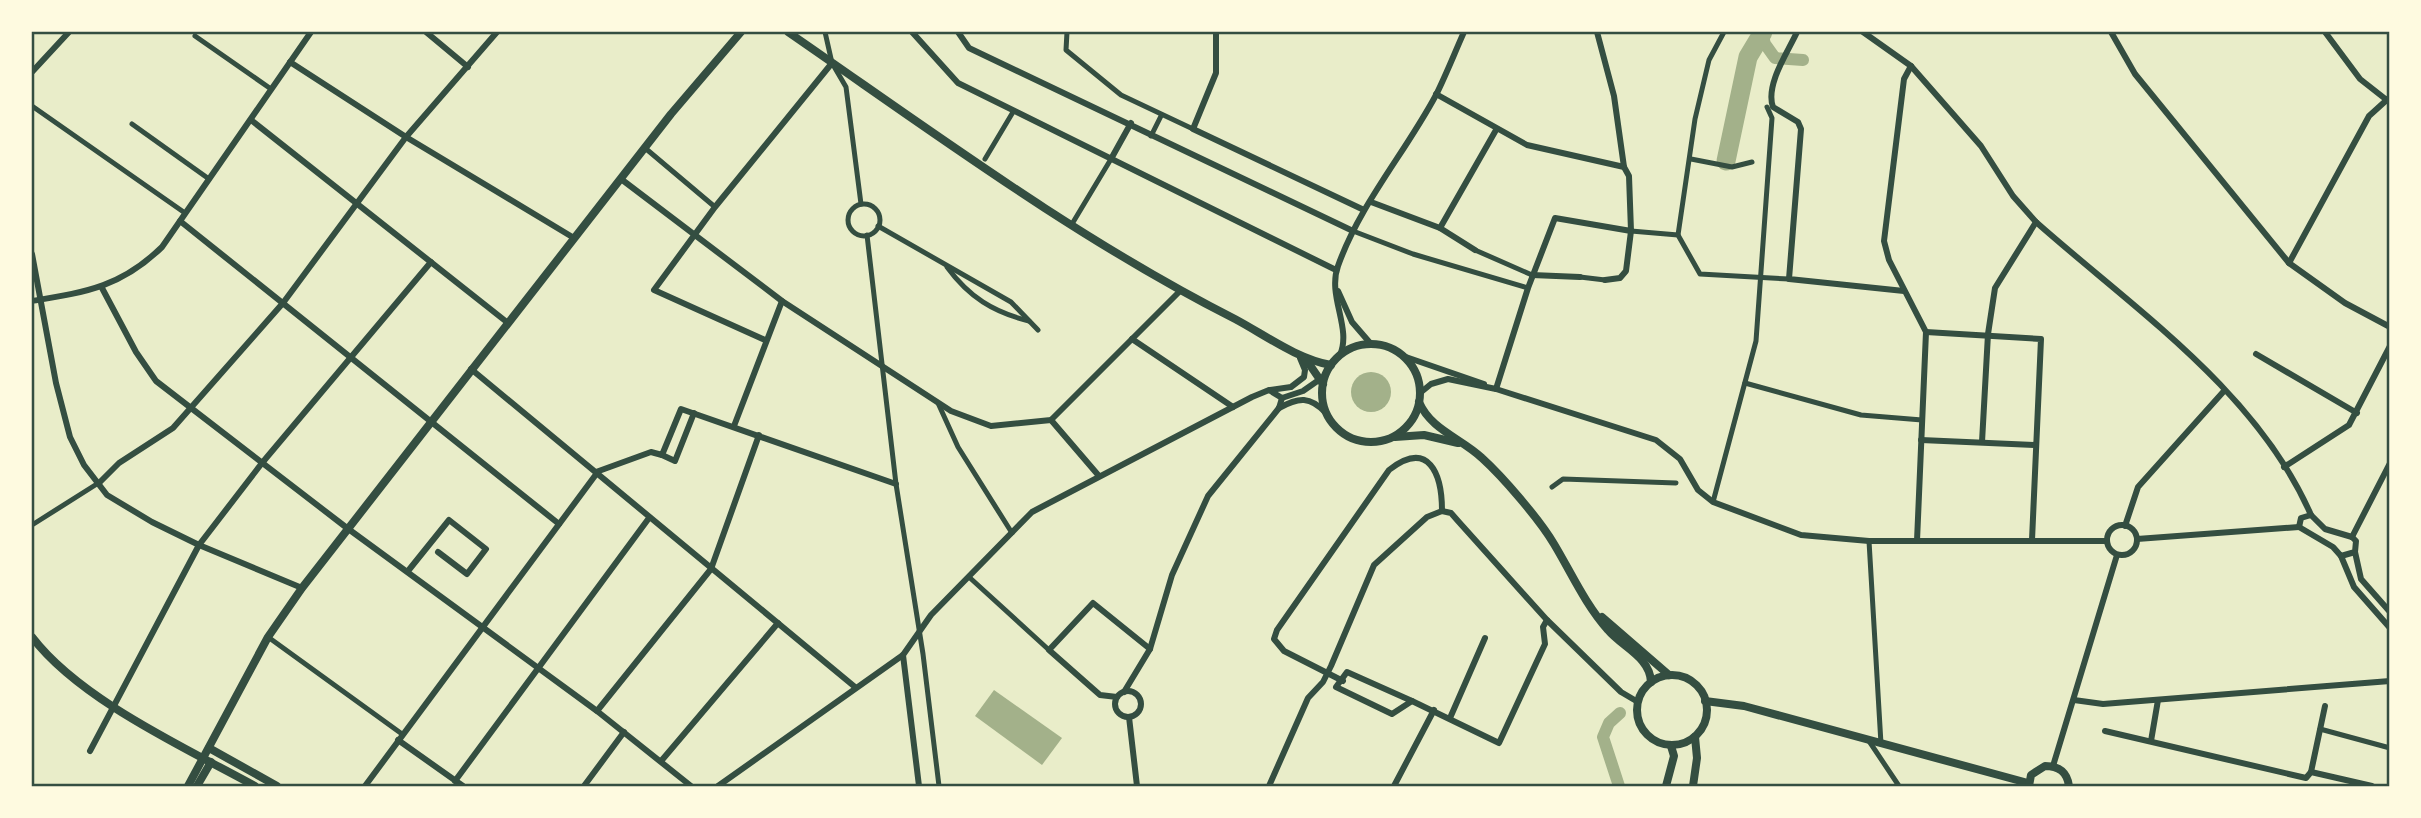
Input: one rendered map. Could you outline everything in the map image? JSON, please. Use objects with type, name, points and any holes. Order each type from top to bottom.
[{"type":"street","points":[[32,70],[69,32]]},
{"type":"street","points":[[35,300],[102,288],[145,264],[162,247],[311,32]]},
{"type":"street","points":[[426,32],[468,67]]},
{"type":"street","points":[[32,525],[100,482],[119,463],[173,428],[283,303],[406,137],[497,32]]},
{"type":"street","points":[[197,786],[208,759],[209,748],[268,637],[302,588],[671,114],[741,32]]},
{"type":"street","points":[[788,32],[1072,224],[1179,292],[1303,356],[1331,365]]},
{"type":"street","points":[[825,32],[832,63],[846,87],[861,204]]},
{"type":"street","points":[[912,32],[958,83],[1336,270]]},
{"type":"street","points":[[958,32],[969,48],[1353,231],[1413,254],[1528,288]]},
{"type":"street","points":[[1068,32],[1066,50],[1121,95],[1364,210]]},
{"type":"street","points":[[1193,129],[1216,73],[1216,32]]},
{"type":"street","points":[[1340,355],[1344,340],[1336,270],[1364,210],[1436,94],[1464,32]]},
{"type":"street","points":[[1371,202],[1440,228],[1475,250],[1532,275],[1580,276],[1605,280],[1620,278],[1626,271],[1631,231],[1629,176],[1624,167],[1614,96],[1597,32]]},
{"type":"street","points":[[1724,32],[1709,60],[1695,119],[1678,236],[1700,274],[1761,275],[1904,291]]},
{"type":"street","points":[[1713,502],[1756,341],[1772,118],[1767,107],[1780,68],[1797,32]]},
{"type":"street","points":[[1863,32],[1911,66],[1981,146],[2013,196],[2036,222],[2198,362],[2259,430],[2311,515],[2325,528],[2352,537],[2356,541],[2354,552],[2361,579],[2389,612]]},
{"type":"street","points":[[2111,32],[2136,74],[2289,264],[2345,303],[2389,327]]},
{"type":"street","points":[[2289,264],[2369,116],[2389,100],[2360,79],[2325,32]]},
{"type":"street","points":[[195,36],[271,89]]},
{"type":"street","points":[[290,62],[406,137],[574,238]]},
{"type":"street","points":[[765,340],[654,290],[715,207],[832,63]]},
{"type":"street","points":[[1911,66],[1904,79],[1884,241],[1904,291],[1926,332],[1917,541]]},
{"type":"street","points":[[1436,94],[1496,131],[1545,151],[1624,167]]},
{"type":"street","points":[[32,106],[185,214]]},
{"type":"street","points":[[1767,107],[1798,122],[1802,138],[1789,279]]},
{"type":"street","points":[[985,159],[1013,112]]},
{"type":"street","points":[[1151,136],[1161,116]]},
{"type":"street","points":[[251,120],[508,323]]},
{"type":"street","points":[[1072,224],[1131,123]]},
{"type":"street","points":[[132,124],[209,179]]},
{"type":"street","points":[[1440,228],[1496,131]]},
{"type":"street","points":[[645,148],[715,207]]},
{"type":"street","points":[[1691,159],[1732,167],[1752,162]]},
{"type":"street","points":[[621,178],[782,301],[938,403],[970,421],[991,426],[1016,426],[1051,419],[1179,292]]},
{"type":"street","points":[[861,204],[874,208],[878,213],[878,226]]},
{"type":"street","points":[[861,204],[849,213],[847,221],[857,235],[867,235],[878,226]]},
{"type":"street","points":[[1496,389],[1532,275],[1538,268],[1555,218],[1678,236]]},
{"type":"street","points":[[180,221],[559,524]]},
{"type":"street","points":[[1982,442],[1988,334],[1995,288],[2036,222]]},
{"type":"street","points":[[878,226],[1011,302],[1038,330]]},
{"type":"street","points":[[867,235],[896,485],[923,654],[939,786]]},
{"type":"street","points":[[32,254],[35,300],[70,437],[84,465],[100,482],[107,495],[152,522],[199,545],[302,588]]},
{"type":"street","points":[[90,751],[199,545],[262,463],[431,262]]},
{"type":"street","points":[[947,267],[965,292],[1001,314],[1029,321]]},
{"type":"street","points":[[1336,286],[1352,322],[1371,344]]},
{"type":"street","points":[[102,288],[136,352],[156,381],[348,528],[662,760],[691,786]]},
{"type":"street","points":[[734,426],[782,301]]},
{"type":"street","points":[[1926,332],[2041,338],[2032,540]]},
{"type":"street","points":[[1132,339],[1233,407]]},
{"type":"street","points":[[1282,398],[1303,391],[1323,379],[1340,355],[1356,347],[1371,344],[1383,346],[1403,356],[1448,369],[1496,389],[1656,440],[1680,459],[1699,490],[1713,502],[1801,535],[1870,541],[2107,541]]},
{"type":"street","points":[[2284,467],[2348,425],[2357,413],[2389,346]]},
{"type":"street","points":[[718,786],[903,655],[931,615],[1032,512],[1233,407],[1269,390],[1292,387],[1304,377],[1303,360],[1294,351]]},
{"type":"street","points":[[2256,355],[2357,413]]},
{"type":"street","points":[[1303,356],[1323,379],[1326,413]]},
{"type":"street","points":[[1403,356],[1417,377],[1420,398],[1429,419],[1482,458],[1553,543],[1576,587],[1609,632],[1645,663],[1651,682]]},
{"type":"street","points":[[471,369],[855,687]]},
{"type":"street","points":[[1392,438],[1410,423],[1420,398],[1431,384],[1448,379],[1496,389]]},
{"type":"street","points":[[1745,383],[1861,415],[1922,420]]},
{"type":"street","points":[[1269,390],[1282,398]]},
{"type":"street","points":[[2126,526],[2138,487],[2224,391]]},
{"type":"street","points":[[1129,717],[1118,712],[1115,704],[1117,697],[1124,692],[1150,649],[1172,575],[1208,496],[1279,408],[1282,398]]},
{"type":"street","points":[[1279,408],[1304,398],[1313,400],[1349,437],[1371,442],[1424,435],[1444,437],[1468,447]]},
{"type":"street","points":[[938,403],[958,447],[1012,533]]},
{"type":"street","points":[[662,455],[681,409],[896,485]]},
{"type":"street","points":[[365,786],[596,473],[651,452],[676,461],[694,413]]},
{"type":"street","points":[[1051,419],[1099,475]]},
{"type":"street","points":[[597,711],[711,569],[759,435]]},
{"type":"street","points":[[1921,440],[2036,445]]},
{"type":"street","points":[[1343,681],[1284,651],[1274,639],[1303,592],[1389,470],[1402,460],[1418,458],[1430,464],[1440,481],[1442,511]]},
{"type":"street","points":[[2352,537],[2389,463]]},
{"type":"street","points":[[1552,487],[1563,479],[1676,483]]},
{"type":"street","points":[[1269,786],[1308,698],[1328,673],[1374,565],[1427,517],[1442,511],[1451,513],[1547,620],[1621,692],[1638,702]]},
{"type":"street","points":[[2300,527],[2301,518],[2311,515]]},
{"type":"street","points":[[455,781],[649,518]]},
{"type":"street","points":[[408,571],[449,520],[486,549],[467,574],[438,552]]},
{"type":"street","points":[[2126,526],[2134,532],[2137,539],[2132,552],[2117,555],[2112,552],[2107,541],[2113,528],[2126,526]]},
{"type":"street","points":[[2137,539],[2300,527],[2333,547],[2341,556],[2354,587],[2389,628]]},
{"type":"street","points":[[1870,541],[1881,744]]},
{"type":"street","points":[[2341,556],[2354,552]]},
{"type":"street","points":[[2053,766],[2117,555]]},
{"type":"street","points":[[970,577],[1100,695],[1117,697]]},
{"type":"street","points":[[1049,650],[1093,603],[1150,649]]},
{"type":"street","points":[[1594,611],[1669,675]]},
{"type":"street","points":[[1412,701],[1392,714],[1336,687],[1347,672],[1434,710],[1499,743],[1545,644],[1543,627],[1547,620]]},
{"type":"street","points":[[662,760],[778,623]]},
{"type":"street","points":[[32,637],[76,681],[114,706],[255,786]]},
{"type":"street","points":[[268,637],[463,786]]},
{"type":"street","points":[[1450,718],[1485,638]]},
{"type":"street","points":[[903,655],[919,786]]},
{"type":"street","points":[[1695,737],[1671,746],[1651,738],[1643,730],[1637,712],[1638,702],[1651,682],[1669,675],[1679,676],[1696,685],[1705,701],[1705,720],[1695,737],[1695,786]]},
{"type":"street","points":[[2074,700],[2103,704],[2389,681]]},
{"type":"street","points":[[1124,692],[1135,693],[1140,700],[1137,713],[1129,717]]},
{"type":"street","points":[[2151,741],[2158,700]]},
{"type":"street","points":[[1705,701],[1744,706],[2029,785],[2037,769],[2053,766],[2067,776],[2069,786]]},
{"type":"street","points":[[2304,786],[2325,706]]},
{"type":"street","points":[[1394,786],[1434,710]]},
{"type":"street","points":[[1129,717],[1137,786]]},
{"type":"street","points":[[2320,729],[2389,748]]},
{"type":"street","points":[[2105,731],[2308,775],[2372,786]]},
{"type":"street","points":[[584,786],[624,732]]},
{"type":"street","points":[[1869,741],[1899,786]]},
{"type":"street","points":[[1666,786],[1674,756],[1671,746]]},
{"type":"street","points":[[209,748],[277,786]]},
{"type":"street","points":[[188,786],[208,759]]},
{"type":"shaded area","points":[[1371,372],[1385,378],[1391,392],[1385,406],[1371,412],[1357,406],[1351,392],[1357,378]]},
{"type":"shaded area","points":[[994,690],[1062,738],[1042,765],[975,716]]},
{"type":"waterway","points":[[1726,161],[1748,57],[1763,32]]},
{"type":"waterway","points":[[1762,33],[1765,44],[1775,58],[1803,60]]},
{"type":"waterway","points":[[1619,786],[1603,737],[1609,723],[1620,713]]}]
